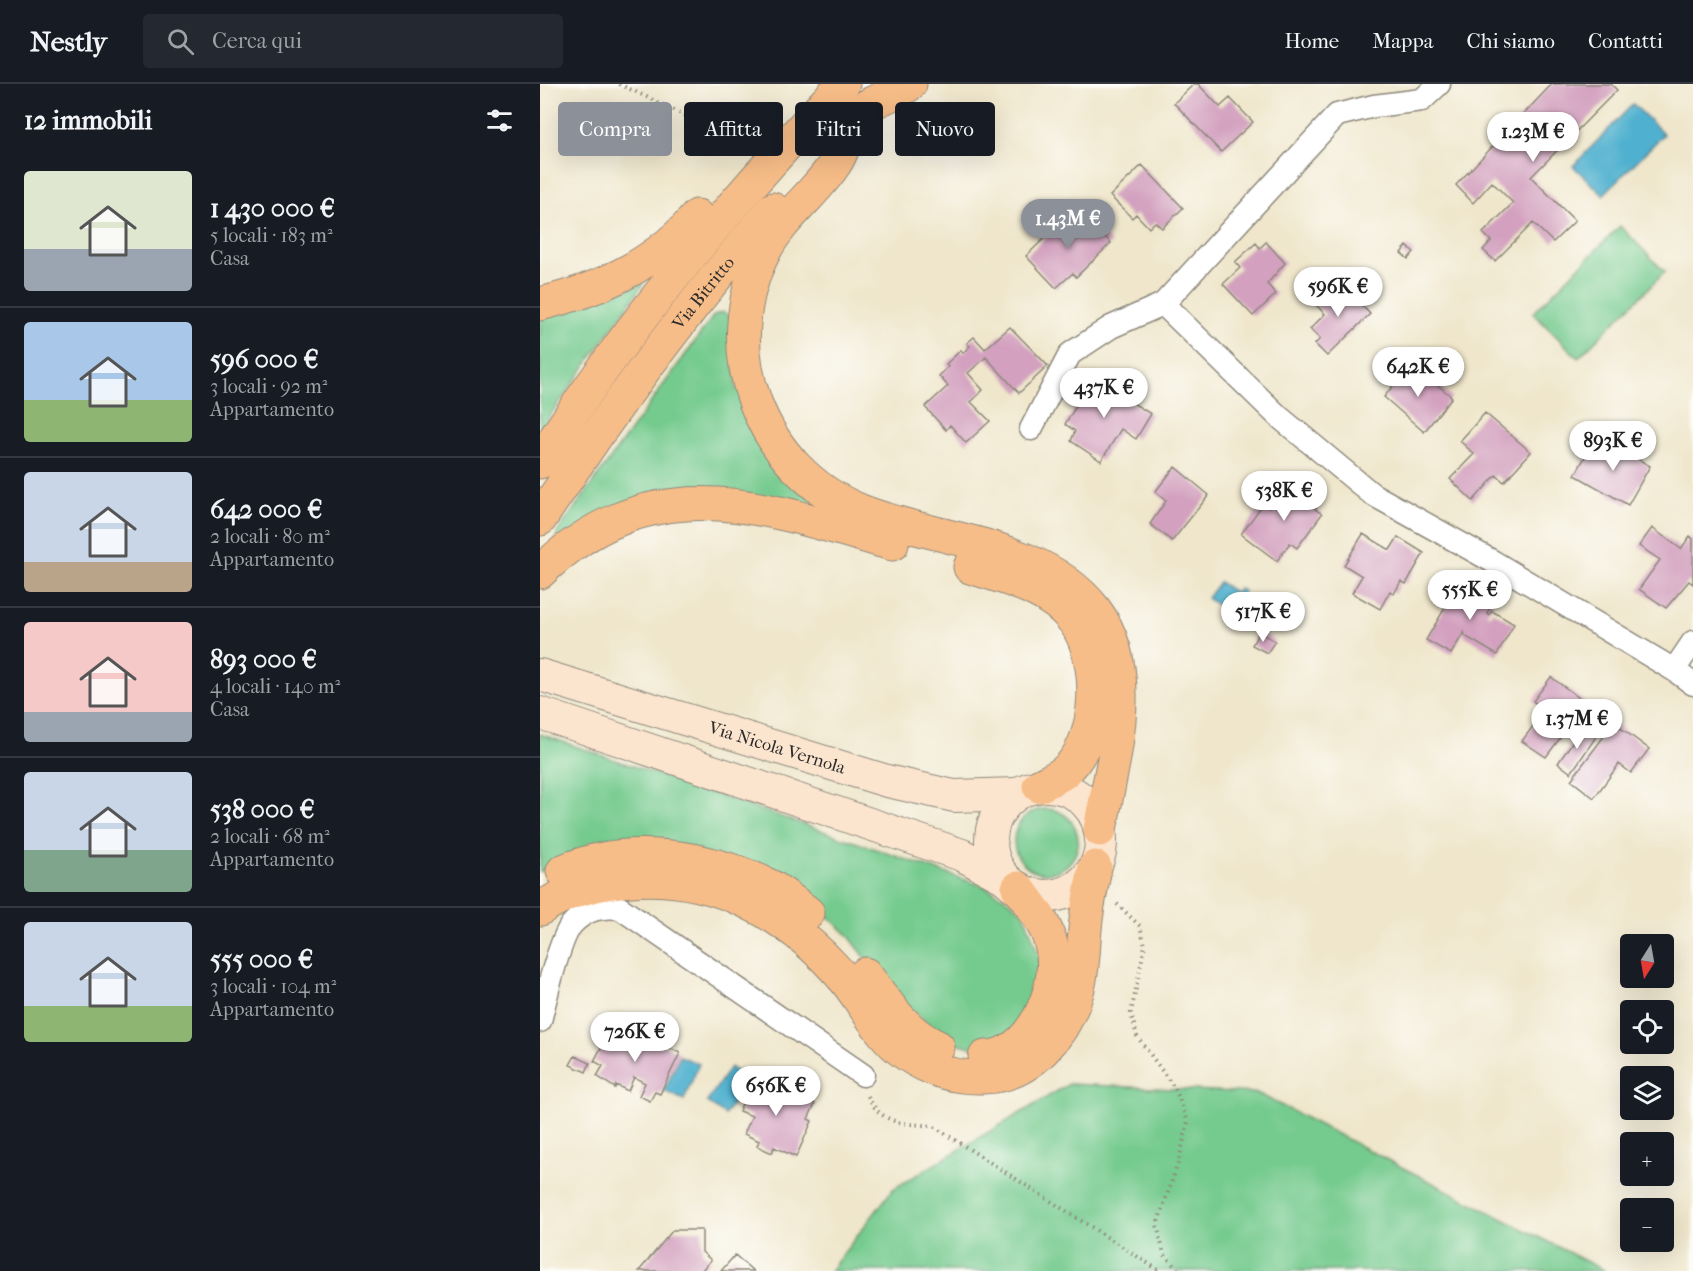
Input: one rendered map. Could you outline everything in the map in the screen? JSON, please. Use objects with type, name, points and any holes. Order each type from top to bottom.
[{"type":"highway","points":[[783,117],[813,84]]},
{"type":"highway","name":"Via Bitritto","points":[[540,462],[567,419],[705,235],[843,84]]},
{"type":"highway","name":"Via Bitritto","points":[[869,102],[888,84]]},
{"type":"highway","points":[[877,102],[910,84]]},
{"type":"highway","points":[[540,304],[586,291],[659,254],[679,237],[748,156]]},
{"type":"highway","name":"Via Bitritto","points":[[540,519],[595,436],[676,324],[819,156]]},
{"type":"highway","points":[[839,156],[777,231],[765,250],[751,283],[744,325],[744,363],[755,404],[781,454],[820,489],[861,511],[1021,558],[1051,571],[1076,588],[1096,611],[1111,640],[1119,674],[1116,743],[1100,830]]},
{"type":"highway","points":[[540,572],[598,529],[642,511],[700,503],[735,503],[785,512],[1013,580],[1048,597],[1074,620],[1088,646],[1095,672],[1093,703],[1086,735],[1077,755],[1064,772],[1028,790]]},
{"type":"highway","points":[[540,882],[583,862],[634,855],[678,858],[724,867],[772,887],[809,913],[840,943],[904,1023],[929,1043],[964,1057],[991,1057],[1015,1046],[1037,1021],[1052,988],[1053,954],[1043,920],[1011,883]]},
{"type":"highway","points":[[540,909],[589,885],[647,878],[681,881],[720,889],[763,909],[804,938],[846,982],[882,1033],[907,1055],[932,1069],[962,1078],[993,1077],[1021,1069],[1046,1048],[1063,1022],[1078,989],[1095,867]]},
{"type":"main road","name":"Via Nicola Vernola","points":[[540,675],[887,782],[954,796],[1028,790]]},
{"type":"main road","points":[[540,713],[962,855],[1011,883],[1044,895],[1070,891],[1084,881],[1095,867],[1101,849],[1100,830],[1094,815],[1084,802],[1071,792],[1055,787],[1028,790],[1002,807],[993,824],[991,843],[995,861],[1011,883]]},
{"type":"street","points":[[1031,429],[1070,354],[1111,327],[1163,304],[1337,115],[1374,106],[1422,100],[1439,84]]},
{"type":"street","points":[[1163,304],[1278,416],[1372,494],[1492,561],[1674,670],[1693,684]]},
{"type":"street","points":[[1674,670],[1693,642]]},
{"type":"street","points":[[540,1021],[554,968],[572,923],[599,906],[620,908],[863,1075]]},
{"type":"path","points":[[619,84],[684,115]]},
{"type":"path","points":[[1117,904],[1140,926],[1144,945],[1131,1013],[1137,1036],[1176,1090],[1188,1122],[1179,1160],[1157,1225],[1164,1254],[1179,1271]]},
{"type":"path","points":[[863,1075],[874,1108],[895,1123],[933,1126],[1160,1271]]},
{"type":"green space","points":[[1620,226],[1665,272],[1578,358],[1533,313]]},
{"type":"green space","points":[[644,283],[540,430],[540,316]]},
{"type":"green space","points":[[723,312],[733,319],[736,388],[865,522],[745,495],[553,546],[558,531],[714,315]]},
{"type":"green space","points":[[540,734],[986,887],[1024,913],[1040,959],[1034,996],[1014,1028],[993,1043],[971,1047],[952,1042],[898,1000],[848,935],[814,904],[555,864],[540,872]]},
{"type":"green space","points":[[1046,809],[1064,815],[1072,823],[1078,841],[1072,859],[1064,867],[1046,873],[1028,867],[1020,859],[1014,841],[1020,823],[1028,815]]},
{"type":"green space","points":[[1069,1084],[1257,1093],[1605,1271],[830,1271],[893,1189]]},
{"type":"water","points":[[1633,104],[1664,134],[1603,195],[1573,166]]},
{"type":"water","points":[[1219,582],[1236,593],[1239,589],[1244,591],[1242,598],[1259,610],[1247,626],[1207,598]]},
{"type":"water","points":[[680,1056],[699,1064],[684,1100],[664,1091]]},
{"type":"water","points":[[730,1067],[748,1080],[725,1115],[707,1102]]},
{"type":"building","points":[[1194,84],[1198,84],[1220,107],[1230,98],[1253,122],[1221,152],[1174,103]]},
{"type":"building","points":[[1552,84],[1611,84],[1617,90],[1531,177],[1575,221],[1553,242],[1533,223],[1495,261],[1483,250],[1491,241],[1483,233],[1513,203],[1492,182],[1473,203],[1456,185]]},
{"type":"building","points":[[1142,165],[1183,208],[1162,228],[1155,222],[1149,228],[1136,214],[1132,218],[1110,196]]},
{"type":"building","points":[[1072,212],[1083,223],[1087,218],[1111,243],[1076,277],[1073,273],[1056,288],[1026,256]]},
{"type":"building","points":[[1266,242],[1285,263],[1267,284],[1276,294],[1253,316],[1223,284],[1240,268],[1235,262],[1256,243],[1260,248]]},
{"type":"building","points":[[1407,246],[1414,252],[1408,259],[1401,253]]},
{"type":"building","points":[[1339,282],[1370,314],[1327,356],[1315,344],[1320,339],[1310,329],[1325,314],[1316,305]]},
{"type":"building","points":[[1010,327],[1048,366],[1019,393],[986,357],[968,373],[983,390],[971,402],[990,421],[966,443],[950,425],[946,430],[925,407],[948,386],[939,376],[948,367],[946,364],[961,350],[963,353],[970,346],[967,343],[974,337],[985,349]]},
{"type":"building","points":[[1411,363],[1424,374],[1416,384],[1420,387],[1428,377],[1452,397],[1424,432],[1384,397]]},
{"type":"building","points":[[1093,379],[1151,414],[1136,439],[1121,429],[1101,461],[1071,441],[1075,431],[1065,424]]},
{"type":"building","points":[[1485,413],[1531,452],[1504,482],[1496,475],[1473,501],[1450,479],[1474,454],[1460,441]]},
{"type":"building","points":[[1603,439],[1650,466],[1628,505],[1575,475],[1589,450],[1595,454]]},
{"type":"building","points":[[1175,467],[1209,495],[1172,541],[1150,524],[1166,501],[1155,492]]},
{"type":"building","points":[[1295,483],[1321,501],[1315,509],[1322,514],[1297,548],[1290,543],[1277,561],[1241,534],[1263,504],[1269,508],[1278,495],[1283,499]]},
{"type":"building","points":[[1652,528],[1681,549],[1690,536],[1693,539],[1693,584],[1689,581],[1666,608],[1639,589],[1660,560],[1639,546]]},
{"type":"building","points":[[1363,534],[1390,550],[1398,537],[1424,553],[1406,584],[1401,581],[1394,594],[1390,591],[1380,609],[1352,593],[1362,576],[1344,565]]},
{"type":"building","points":[[1462,579],[1495,599],[1487,613],[1489,615],[1492,611],[1514,624],[1497,655],[1465,636],[1464,632],[1451,654],[1426,640]]},
{"type":"building","points":[[1259,632],[1275,641],[1267,653],[1252,645]]},
{"type":"building","points":[[1551,677],[1586,703],[1546,757],[1522,741],[1545,710],[1533,701]]},
{"type":"building","points":[[1614,723],[1649,749],[1631,773],[1619,764],[1594,798],[1571,780]]},
{"type":"building","points":[[1582,728],[1596,737],[1571,773],[1558,763]]},
{"type":"building","points":[[607,1024],[618,1030],[619,1036],[639,1045],[642,1039],[651,1039],[680,1053],[660,1094],[655,1092],[650,1101],[639,1096],[645,1083],[634,1077],[628,1091],[616,1085],[615,1088],[597,1076],[603,1066],[594,1061],[608,1035],[603,1032]]},
{"type":"building","points":[[575,1056],[590,1063],[586,1072],[570,1065]]},
{"type":"building","points":[[753,1077],[815,1104],[808,1119],[812,1121],[796,1157],[774,1147],[772,1153],[757,1146],[759,1141],[744,1134],[752,1116],[739,1111]]},
{"type":"building","points":[[673,1230],[702,1230],[702,1252],[711,1260],[701,1271],[639,1271]]},
{"type":"building","points":[[735,1255],[753,1271],[721,1271]]}]
